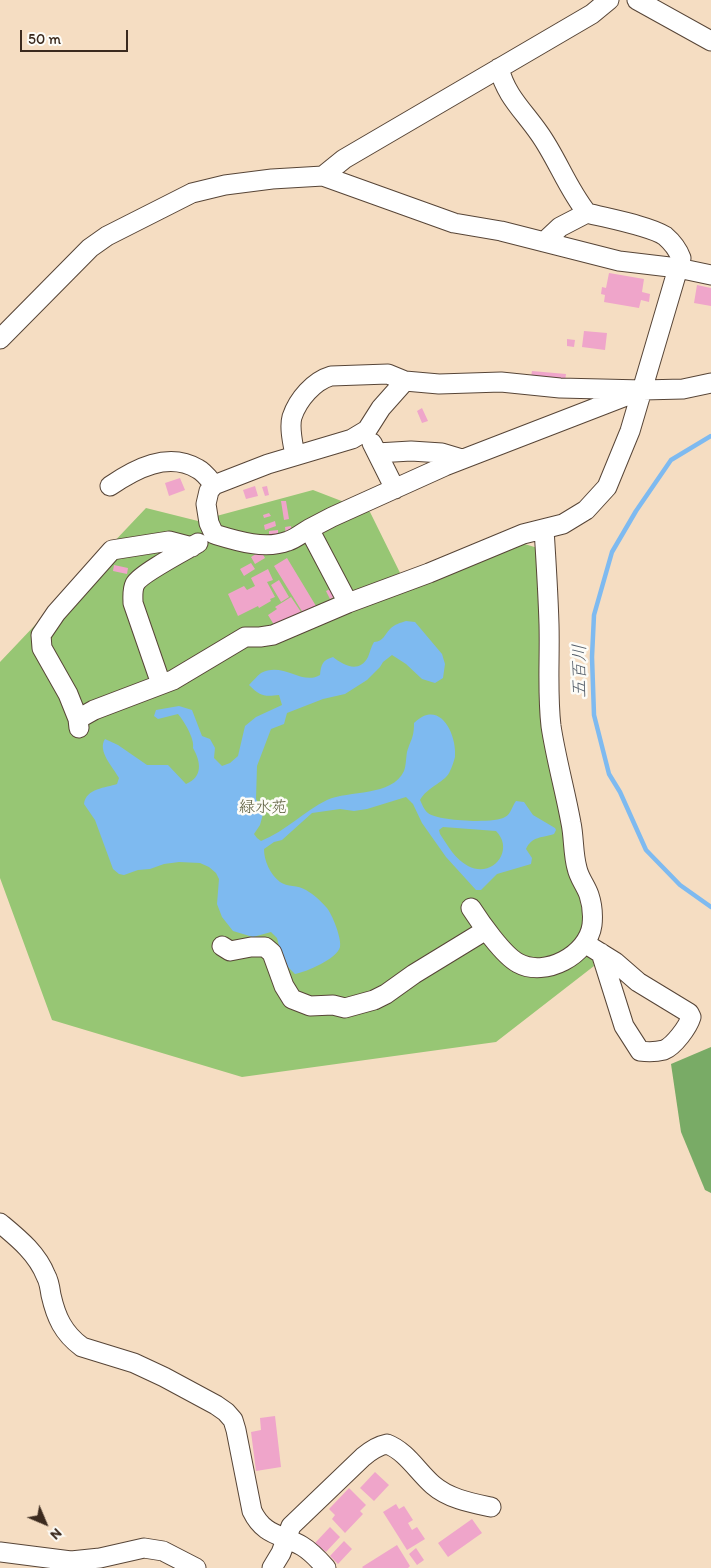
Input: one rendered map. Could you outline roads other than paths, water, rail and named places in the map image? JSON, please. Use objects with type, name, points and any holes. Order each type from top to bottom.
[{"type":"street","points":[[323,176],[344,159],[592,14],[609,0]]},
{"type":"street","points":[[638,0],[711,41]]},
{"type":"street","points":[[192,546],[169,541],[112,550],[56,613],[41,634],[42,648],[68,694],[78,723],[94,710],[173,680],[245,637],[273,635],[348,603],[429,573],[523,534],[563,524],[586,510],[607,487],[630,431],[681,258],[678,251],[664,236],[649,229],[587,213],[568,186],[540,133],[514,101],[503,82],[499,68]]},
{"type":"street","points":[[0,339],[97,242],[192,193],[225,185],[272,179],[323,176],[454,222],[501,231],[619,261],[678,268],[711,275]]},
{"type":"street","points":[[544,242],[560,227],[587,213]]},
{"type":"street","points":[[295,455],[292,439],[292,418],[304,395],[325,378],[341,375],[388,374],[405,381],[438,384],[501,382],[560,388],[643,390],[682,389],[711,383]]},
{"type":"street","points":[[214,534],[209,523],[206,504],[209,491],[214,485],[295,455],[352,439],[366,430],[381,408],[405,381]]},
{"type":"street","points":[[161,684],[133,603],[132,590],[144,575],[214,534],[260,545],[289,541],[332,517],[462,459],[643,390]]},
{"type":"street","points":[[366,430],[395,489]]},
{"type":"street","points":[[377,453],[411,451],[442,453],[462,459]]},
{"type":"street","points":[[110,486],[140,469],[162,461],[186,464],[198,469],[214,485]]},
{"type":"street","points":[[309,529],[348,603]]},
{"type":"street","points":[[544,529],[549,694],[552,726],[562,786],[571,823],[576,867],[589,895],[592,909],[591,933],[593,948],[624,1026],[640,1051],[665,1050],[687,1028],[691,1017],[689,1012],[638,982],[615,962],[593,948]]},
{"type":"street","points":[[471,908],[486,930],[517,962],[527,966],[554,965],[593,948]]},
{"type":"street","points":[[222,946],[230,951],[251,947],[265,948],[272,953],[284,986],[292,999],[310,1006],[333,1005],[345,1008],[374,1000],[386,994],[414,974],[486,930]]},
{"type":"street","points":[[0,1223],[21,1241],[37,1259],[47,1276],[54,1310],[60,1325],[76,1342],[82,1347],[134,1363],[164,1377],[216,1405],[233,1420],[252,1511],[261,1526],[286,1540],[302,1546],[311,1552],[326,1568]]},
{"type":"street","points":[[272,1568],[292,1526],[373,1448],[387,1444],[397,1449],[434,1486],[454,1497],[491,1507]]},
{"type":"street","points":[[0,1552],[71,1561],[122,1561],[144,1548],[163,1551],[196,1568]]},
{"type":"water","points":[[406,621],[415,622],[442,654],[445,664],[443,678],[435,683],[422,679],[406,664],[392,655],[367,680],[345,694],[323,699],[287,713],[284,724],[271,729],[257,766],[256,799],[263,814],[260,825],[254,834],[261,841],[279,832],[327,800],[369,792],[390,785],[404,771],[414,723],[423,716],[431,714],[438,716],[449,729],[453,738],[455,757],[448,775],[427,791],[420,800],[424,809],[433,816],[442,818],[478,821],[505,817],[516,801],[524,802],[533,815],[556,830],[554,834],[538,838],[528,845],[526,849],[532,858],[531,864],[497,874],[481,890],[476,890],[446,857],[422,823],[413,804],[406,797],[367,809],[354,811],[340,809],[312,813],[282,840],[274,842],[264,849],[268,867],[276,879],[283,884],[300,887],[317,898],[326,907],[334,920],[340,938],[340,947],[333,956],[313,968],[295,974],[283,962],[277,938],[271,932],[253,937],[233,931],[222,917],[217,904],[219,879],[216,873],[209,867],[200,863],[179,862],[138,870],[124,875],[119,874],[113,869],[95,820],[84,804],[88,795],[92,792],[117,784],[119,778],[104,754],[103,744],[105,739],[118,745],[147,765],[168,765],[186,784],[192,781],[199,769],[191,735],[178,714],[158,719],[154,716],[156,710],[179,706],[192,710],[202,736],[210,739],[215,748],[214,758],[222,766],[230,763],[238,756],[245,726],[256,717],[282,705],[279,695],[262,695],[249,685],[261,673],[277,670],[306,678],[313,678],[320,675],[323,663],[333,657],[341,663],[356,667],[368,657],[374,642],[382,639],[394,626]],"holes":[[[443,827],[496,831],[501,838],[502,854],[493,866],[486,869],[477,869],[463,863],[456,856],[439,830]]]},
{"type":"waterway","name":"五百川","points":[[711,436],[671,460],[636,511],[612,552],[594,615],[592,657],[594,715],[609,774],[620,792],[646,850],[680,885],[711,907]]},
{"type":"park label","name":"緑水苑","points":[[263,808]]}]
